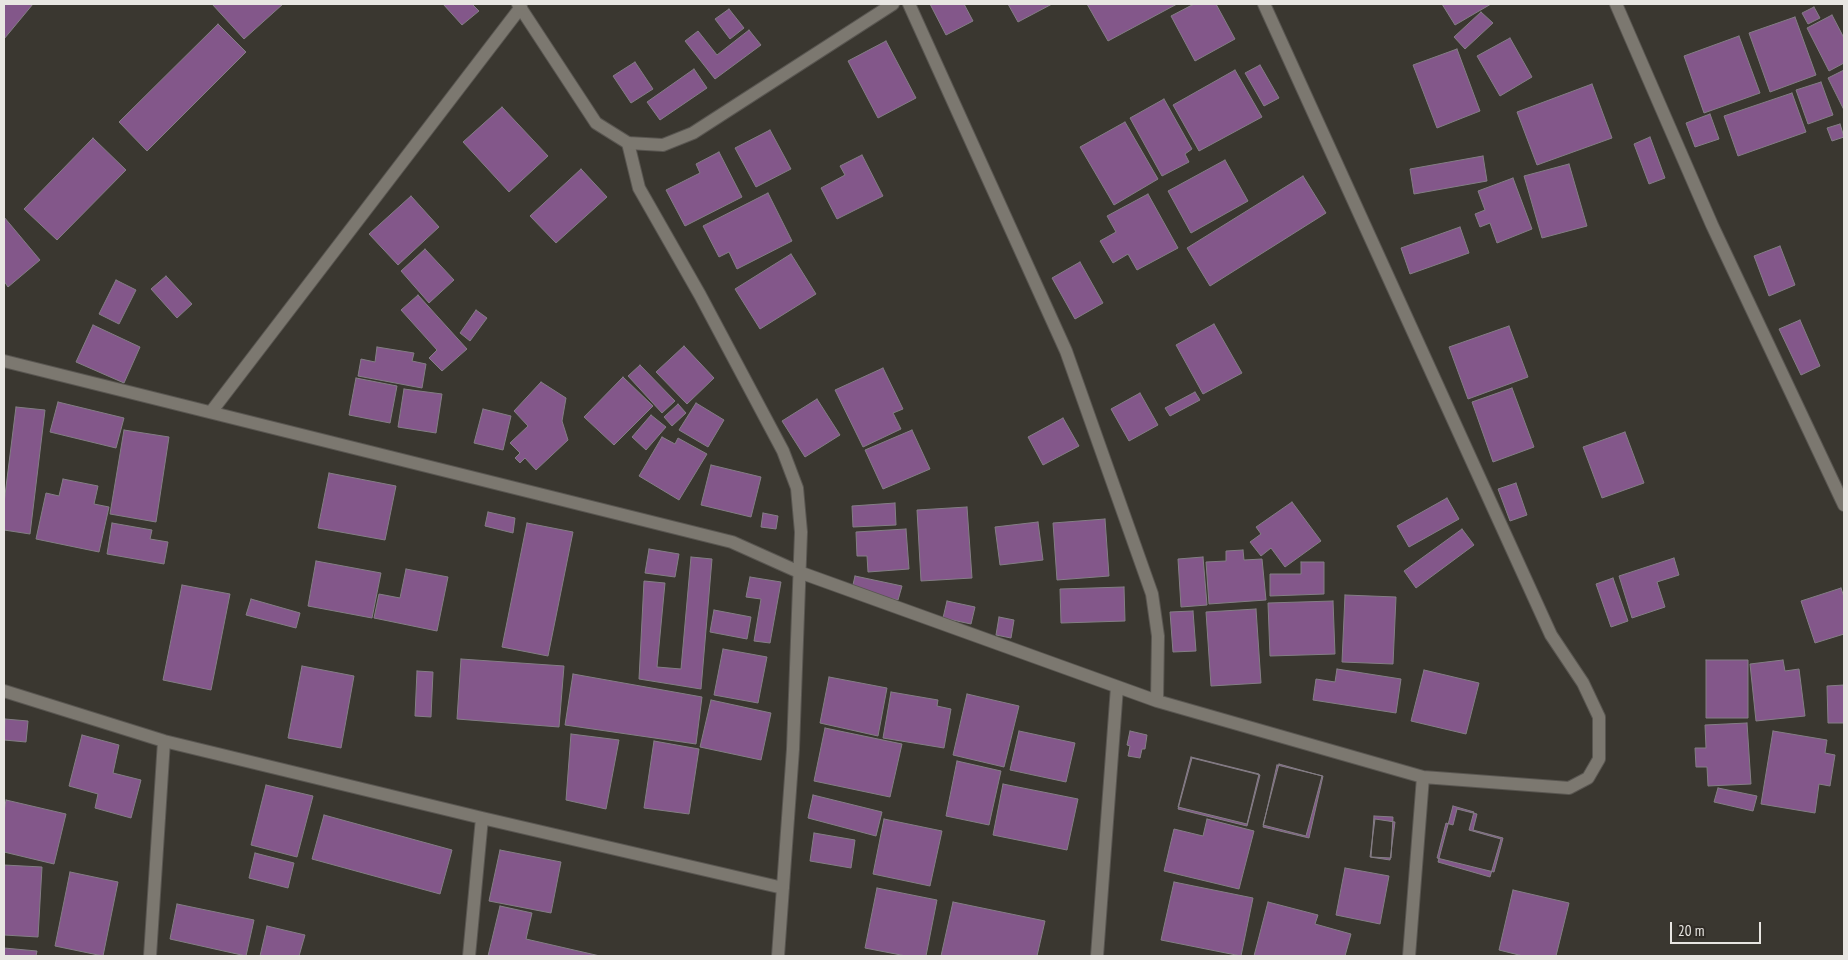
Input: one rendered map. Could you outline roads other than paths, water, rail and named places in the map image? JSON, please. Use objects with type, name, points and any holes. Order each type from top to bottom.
[{"type":"street","points":[[211,412],[519,6],[596,123],[628,143],[664,145],[692,133],[893,4]]},
{"type":"street","points":[[909,4],[1069,360],[1152,594],[1158,636],[1157,701]]},
{"type":"street","points":[[4,361],[732,542],[800,572],[1157,701],[1423,777],[1569,788],[1588,778],[1599,759],[1599,717],[1583,683],[1551,635],[1264,4]]},
{"type":"street","points":[[1616,4],[1712,225],[1844,505]]},
{"type":"street","points":[[628,143],[639,188],[700,295],[783,451],[797,488],[801,532],[793,749],[778,956]]},
{"type":"street","points":[[1097,956],[1117,687]]},
{"type":"street","points":[[4,691],[164,741],[783,888]]},
{"type":"street","points":[[150,956],[164,741]]},
{"type":"street","points":[[1409,956],[1423,777]]},
{"type":"street","points":[[469,956],[482,818]]}]
